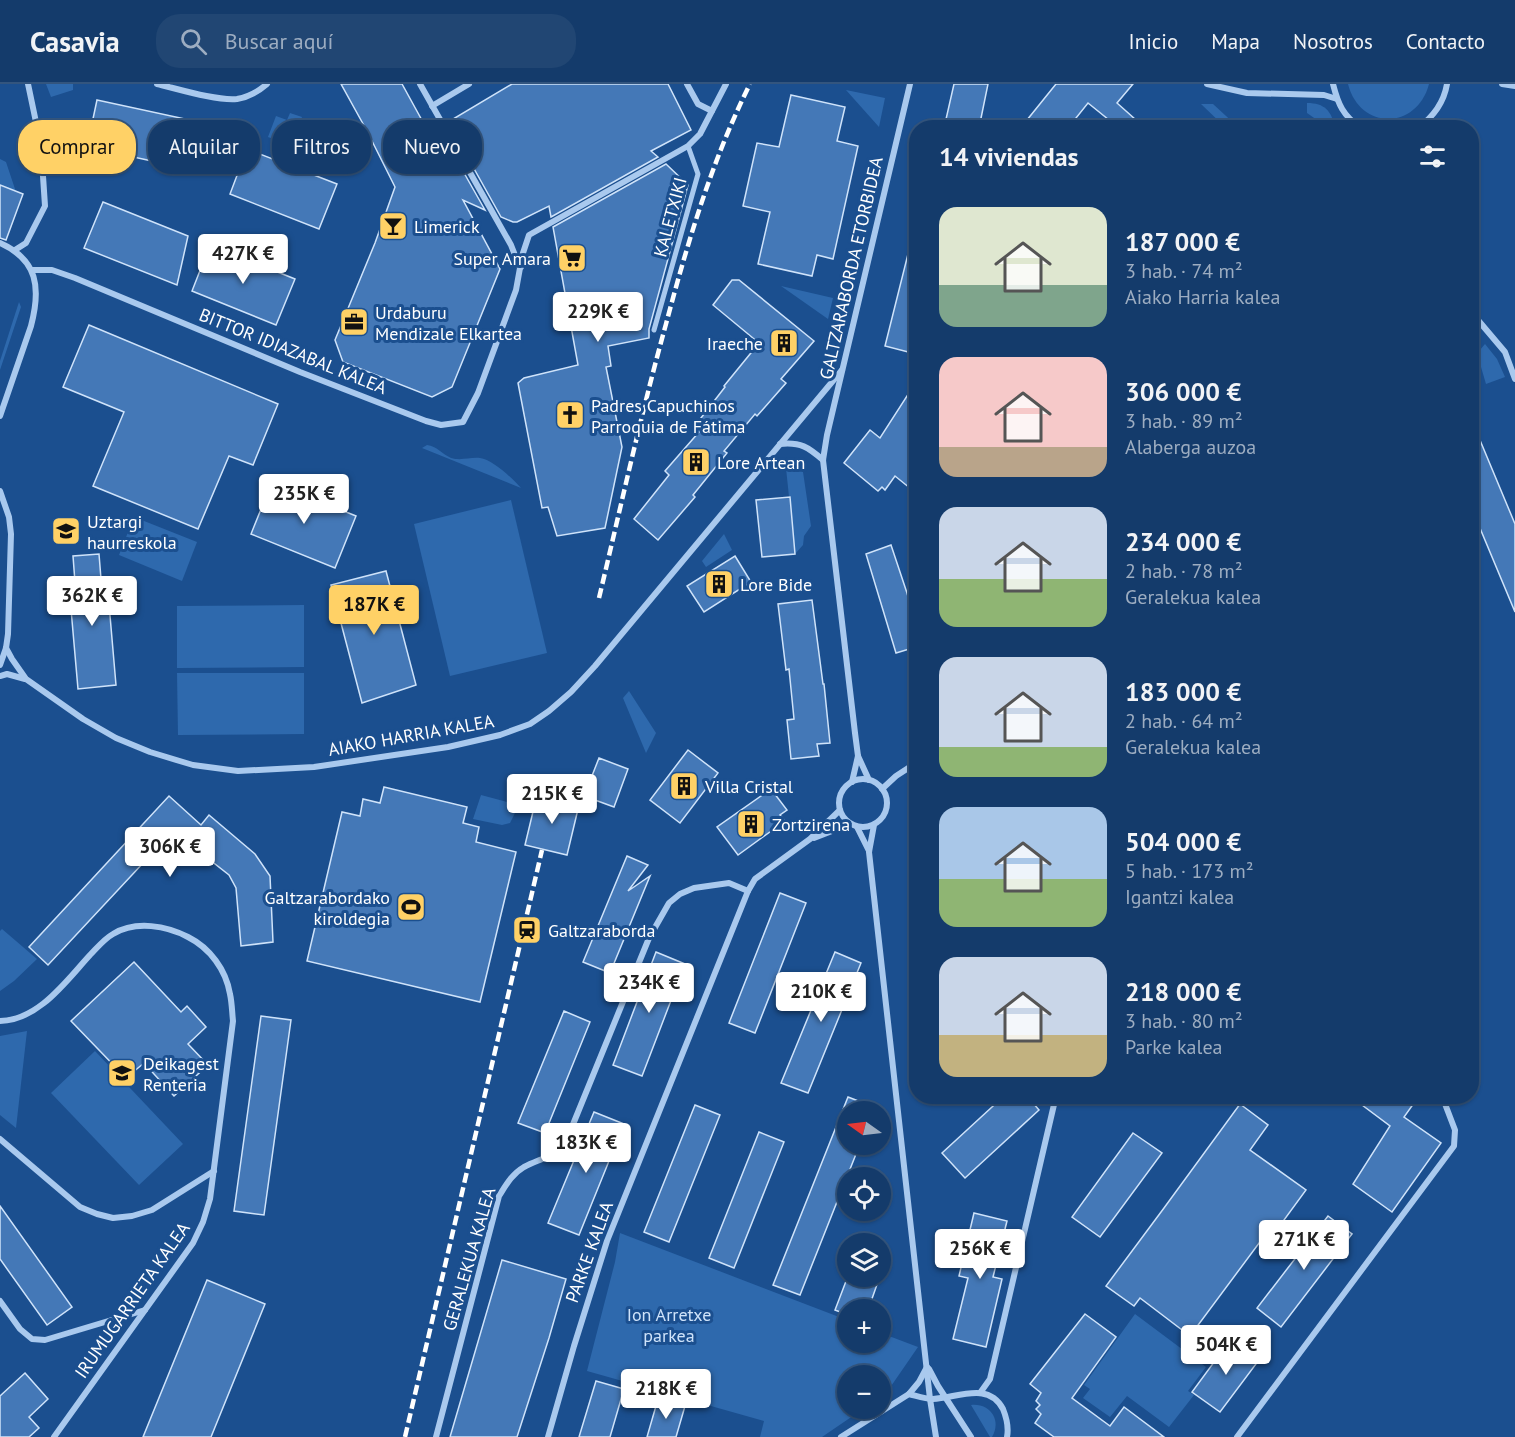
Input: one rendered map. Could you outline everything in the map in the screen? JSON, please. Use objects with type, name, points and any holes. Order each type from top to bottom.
[{"type":"street","points":[[15,250],[27,243],[45,206],[41,146],[28,84]]},
{"type":"street","points":[[157,84],[220,98],[238,99],[257,92],[267,84]]},
{"type":"street","points":[[420,84],[511,245],[520,268]]},
{"type":"street","points":[[432,106],[470,84]]},
{"type":"street","points":[[687,84],[698,104],[712,111]]},
{"type":"street","points":[[520,268],[529,235],[688,146],[700,134],[726,84]]},
{"type":"street","name":"GALTZARABORDA ETORBIDEA","points":[[868,780],[858,756],[823,460],[910,84]]},
{"type":"street","points":[[1207,84],[1247,93],[1324,95],[1337,99]]},
{"type":"street","points":[[1333,84],[1342,110],[1351,120]]},
{"type":"street","points":[[1429,120],[1440,105],[1447,84]]},
{"type":"street","points":[[1502,84],[1515,86]]},
{"type":"street","name":"KALETXIKI","points":[[654,330],[698,174],[688,146]]},
{"type":"street","points":[[0,243],[15,250],[25,259],[32,270],[36,297],[35,312],[0,416]]},
{"type":"street","name":"BITTOR IDIAZABAL KALEA","points":[[32,270],[52,270],[75,278],[300,372],[441,425],[464,422],[478,393],[509,311],[520,268]]},
{"type":"street","points":[[1479,321],[1505,352],[1515,379]]},
{"type":"street","name":"AIAKO HARRIA KALEA","points":[[6,648],[26,679],[83,719],[116,738],[150,752],[193,765],[238,771],[278,770],[448,747],[506,733],[530,724],[571,692],[842,370]]},
{"type":"street","points":[[780,444],[793,443],[807,447],[823,460]]},
{"type":"street","points":[[0,491],[9,517],[11,534],[9,621],[6,648],[0,665]]},
{"type":"street","name":"AIAKO HARRIA KALEA","points":[[0,676],[7,674],[26,679]]},
{"type":"street","name":"GALTZARABORDA ETORBIDEA","points":[[852,782],[858,756]]},
{"type":"street","points":[[882,789],[909,768]]},
{"type":"street","points":[[860,779],[868,780],[877,783],[882,789],[887,805],[881,820],[866,828],[858,827],[850,824],[844,818],[839,802],[841,794],[852,782],[860,779]]},
{"type":"street","name":"PARKE KALEA","points":[[548,1437],[573,1346],[608,1241],[748,891],[755,879],[810,839],[840,810]]},
{"type":"street","name":"PARKE KALEA","points":[[810,839],[850,824]]},
{"type":"street","points":[[874,825],[869,852],[936,1437]]},
{"type":"street","points":[[858,827],[869,852]]},
{"type":"street","name":"GERALEKUA KALEA","points":[[436,1437],[499,1196],[514,1174],[524,1167],[554,1155],[565,1144],[649,938],[669,903],[694,888],[729,883],[748,891]]},
{"type":"street","name":"IRUMUGARRIETA KALEA","points":[[0,1021],[20,1017],[35,1009],[53,994],[103,942],[114,933],[129,928],[163,927],[196,941],[213,956],[224,974],[230,993],[233,1021],[214,1171],[210,1199],[199,1233],[54,1437]]},
{"type":"street","points":[[980,1393],[990,1379],[1054,1104]]},
{"type":"street","points":[[1237,1437],[1454,1146],[1455,1130],[1445,1104]]},
{"type":"street","points":[[0,1139],[80,1207],[113,1218],[132,1216],[152,1210],[214,1171]]},
{"type":"street","points":[[0,1301],[20,1329],[32,1339],[45,1340],[145,1310]]},
{"type":"street","points":[[841,1437],[909,1394],[919,1382],[927,1366]]},
{"type":"street","points":[[927,1366],[971,1437]]},
{"type":"street","points":[[909,1394],[930,1399],[964,1393],[988,1395],[1000,1405],[1008,1423],[1007,1437]]},
{"type":"green space","points":[[46,84],[73,84],[73,90],[51,97]]},
{"type":"green space","points":[[1348,84],[1429,84],[1423,99],[1413,110],[1401,117],[1388,119],[1376,117],[1364,110],[1354,99]]},
{"type":"green space","points":[[846,90],[885,98],[879,127]]},
{"type":"green space","points":[[1307,103],[1318,104],[1326,109],[1332,120],[1317,120],[1307,113]]},
{"type":"green space","points":[[1201,104],[1213,104],[1230,120],[1218,120]]},
{"type":"green space","points":[[290,113],[302,117],[301,120],[287,120]]},
{"type":"green space","points":[[276,116],[287,120],[274,120]]},
{"type":"green space","points":[[272,126],[272,138],[268,137]]},
{"type":"green space","points":[[0,159],[6,162],[16,192],[0,185]]},
{"type":"green space","points":[[781,286],[833,298],[828,319]]},
{"type":"green space","points":[[19,302],[21,307],[0,370],[0,361]]},
{"type":"green space","points":[[1485,344],[1497,359],[1505,377],[1486,384],[1479,364],[1479,351]]},
{"type":"green space","points":[[427,445],[451,458],[485,459],[502,470],[521,488],[422,448]]},
{"type":"green space","points":[[791,464],[800,466],[803,472],[811,526],[804,536],[803,545],[795,554],[786,468]]},
{"type":"green space","points":[[511,500],[547,653],[450,676],[414,524]]},
{"type":"green space","points":[[134,517],[197,542],[182,581],[119,555]]},
{"type":"green space","points":[[724,534],[732,550],[706,567],[702,561]]},
{"type":"green space","points":[[304,605],[304,667],[177,668],[177,606]]},
{"type":"green space","points":[[177,673],[304,673],[304,734],[178,735]]},
{"type":"green space","points":[[629,691],[656,733],[646,753],[623,698]]},
{"type":"green space","points":[[481,795],[519,805],[510,823],[502,825],[473,819]]},
{"type":"green space","points":[[2,929],[37,959],[0,991],[0,931]]},
{"type":"green space","points":[[27,1031],[16,1128],[0,1115],[0,1036]]},
{"type":"green space","points":[[95,1051],[183,1144],[139,1185],[51,1093]]},
{"type":"green space","name":"Ion Arretxe parkea","points":[[620,1233],[837,1316],[837,1353],[891,1353],[891,1337],[918,1347],[891,1386],[891,1365],[837,1365],[837,1419],[848,1419],[822,1437],[760,1437],[764,1421],[587,1371],[615,1262]]},
{"type":"green space","points":[[1135,1314],[1206,1367],[1188,1391],[1194,1395],[1169,1427],[1127,1396],[1110,1417],[1083,1398],[1090,1389],[1084,1385]]},
{"type":"green space","points":[[971,1405],[984,1407],[992,1414],[996,1425],[992,1437],[990,1437]]},
{"type":"building","points":[[341,84],[402,84],[422,120],[383,120],[383,163],[371,139],[371,120],[361,120]]},
{"type":"building","points":[[512,84],[668,84],[691,130],[651,151],[658,157],[551,217],[549,206],[513,222],[501,217],[477,174],[482,174],[482,120],[451,120]]},
{"type":"building","points":[[954,84],[988,84],[981,120],[946,120]]},
{"type":"building","points":[[1056,84],[1133,84],[1117,103],[1136,120],[1109,120],[1088,103],[1074,120],[1027,120]]},
{"type":"building","points":[[791,95],[845,107],[837,141],[858,146],[833,259],[817,255],[812,276],[758,264],[770,212],[743,206],[757,143],[779,147]]},
{"type":"building","points":[[97,100],[190,120],[148,120],[148,160],[136,158],[136,120],[93,120]]},
{"type":"building","points":[[260,154],[272,159],[272,174],[311,174],[337,184],[319,229],[230,194],[238,174],[260,174]]},
{"type":"building","points":[[666,164],[688,185],[649,329],[649,338],[608,346],[611,366],[606,367],[622,447],[605,528],[557,536],[548,507],[542,508],[518,383],[524,378],[578,365],[553,227]]},
{"type":"building","points":[[388,174],[465,174],[485,210],[463,200],[500,269],[452,387],[432,397],[343,362],[335,340],[375,243],[395,187]]},
{"type":"building","points":[[0,185],[23,194],[6,240],[0,238]]},
{"type":"building","points":[[103,202],[188,236],[177,285],[84,248]]},
{"type":"building","points":[[210,245],[295,279],[276,325],[192,291]]},
{"type":"building","points":[[909,250],[909,352],[885,346]]},
{"type":"building","points":[[732,280],[739,280],[814,341],[781,379],[786,383],[757,416],[755,414],[724,451],[727,453],[693,495],[695,497],[658,540],[634,519],[669,475],[665,471],[699,432],[694,427],[759,343],[713,305]]},
{"type":"building","points":[[89,325],[278,404],[253,465],[229,456],[198,529],[93,486],[124,412],[63,387]]},
{"type":"building","points":[[909,393],[909,487],[895,476],[885,490],[882,487],[878,491],[844,463],[870,430],[880,438]]},
{"type":"building","points":[[1479,438],[1515,524],[1515,612],[1479,526]]},
{"type":"building","points":[[272,482],[356,516],[335,568],[251,534]]},
{"type":"building","points":[[790,497],[795,554],[762,557],[756,500]]},
{"type":"building","points":[[891,545],[909,600],[909,649],[896,653],[866,554]]},
{"type":"building","points":[[99,554],[103,604],[109,604],[116,685],[78,689],[71,609],[77,609],[73,556]]},
{"type":"building","name":"Lore Bide","points":[[735,556],[751,582],[704,612],[687,586]]},
{"type":"building","points":[[386,571],[416,685],[362,703],[331,585]]},
{"type":"building","points":[[812,600],[830,743],[817,744],[819,756],[791,759],[787,720],[794,719],[789,669],[786,670],[778,604]]},
{"type":"building","name":"Villa Cristal","points":[[688,750],[718,773],[680,823],[650,800]]},
{"type":"building","points":[[599,758],[628,769],[614,807],[584,796]]},
{"type":"building","name":"Galtzarabordako kiroldegia","points":[[384,787],[467,807],[463,823],[479,827],[476,842],[516,852],[480,1002],[307,961],[342,812],[360,816],[363,799],[380,803]]},
{"type":"building","name":"Zortzirena","points":[[771,789],[787,810],[780,815],[785,821],[738,855],[717,827]]},
{"type":"building","points":[[537,795],[579,805],[567,855],[525,845]]},
{"type":"building","points":[[169,796],[201,825],[209,815],[255,854],[270,876],[273,942],[241,946],[236,888],[229,875],[173,831],[48,965],[29,947]]},
{"type":"building","points":[[627,856],[648,865],[628,891],[650,876],[610,973],[583,962]]},
{"type":"building","points":[[780,893],[806,903],[755,1033],[729,1023]]},
{"type":"building","points":[[656,952],[685,964],[642,1076],[613,1065]]},
{"type":"building","points":[[835,952],[861,963],[808,1093],[781,1083]]},
{"type":"building","points":[[134,962],[181,1012],[187,1006],[206,1027],[188,1044],[208,1065],[174,1096],[144,1063],[126,1078],[71,1021]]},
{"type":"building","points":[[564,1011],[590,1022],[545,1133],[518,1123]]},
{"type":"building","points":[[261,1016],[291,1020],[264,1215],[234,1211]]},
{"type":"building","points":[[848,1097],[858,1101],[846,1101]]},
{"type":"building","points":[[995,1104],[1034,1104],[1039,1110],[965,1178],[942,1153]]},
{"type":"building","points":[[1240,1104],[1268,1125],[1250,1150],[1306,1190],[1276,1231],[1271,1227],[1190,1336],[1140,1298],[1134,1306],[1106,1286]]},
{"type":"building","points":[[1361,1104],[1413,1104],[1404,1117],[1441,1143],[1392,1212],[1353,1184],[1390,1126]]},
{"type":"building","points":[[695,1105],[720,1115],[669,1242],[644,1232]]},
{"type":"building","points":[[594,1112],[624,1124],[579,1235],[548,1223]]},
{"type":"building","points":[[837,1125],[837,1155],[856,1155],[851,1167],[837,1167],[837,1202],[800,1295],[773,1285]]},
{"type":"building","points":[[759,1132],[784,1142],[734,1268],[709,1258]]},
{"type":"building","points":[[1133,1133],[1162,1153],[1100,1237],[1072,1217]]},
{"type":"building","points":[[0,1206],[72,1307],[47,1325],[0,1259]]},
{"type":"building","points":[[974,1213],[1007,1221],[993,1277],[1002,1279],[986,1347],[953,1339],[968,1278],[959,1276]]},
{"type":"building","points":[[1328,1216],[1352,1234],[1281,1327],[1257,1308]]},
{"type":"building","points":[[502,1260],[566,1279],[549,1338],[517,1437],[450,1437]]},
{"type":"building","points":[[207,1280],[265,1304],[211,1437],[143,1437]]},
{"type":"building","points":[[844,1287],[876,1287],[872,1299],[839,1299]]},
{"type":"building","points":[[1085,1314],[1116,1337],[1072,1398],[1110,1426],[1124,1407],[1164,1437],[1054,1437],[1035,1423],[1041,1414],[1036,1409],[1040,1405],[1036,1401],[1041,1393],[1030,1384]]},
{"type":"building","points":[[1231,1339],[1259,1360],[1220,1412],[1192,1392]]},
{"type":"building","points":[[25,1373],[48,1399],[29,1417],[39,1428],[29,1437],[0,1437],[0,1396]]},
{"type":"building","points":[[596,1381],[624,1389],[610,1437],[579,1437]]},
{"type":"building","points":[[658,1399],[685,1406],[676,1437],[647,1437]]},
{"type":"railway","points":[[599,598],[648,392],[683,262],[713,171],[750,84]]},
{"type":"railway","points":[[405,1437],[542,850]]},
{"type":"place","name":"Limerick","points":[[393,226]]},
{"type":"place","name":"Super Amara","points":[[572,258]]},
{"type":"place","name":"Urdaburu Mendizale Elkartea","points":[[354,322]]},
{"type":"place","name":"Iraeche","points":[[784,343]]},
{"type":"place","name":"Padres Capuchinos Parroquia de Fátima","points":[[570,415]]},
{"type":"place","name":"Lore Artean","points":[[696,462]]},
{"type":"place","name":"Uztargi haurreskola","points":[[66,531]]},
{"type":"place","name":"Lore Bide","points":[[719,584]]},
{"type":"place","name":"Villa Cristal","points":[[684,786]]},
{"type":"place","name":"Zortzirena","points":[[751,824]]},
{"type":"place","name":"Galtzarabordako kiroldegia","points":[[411,907]]},
{"type":"place","name":"Galtzaraborda","points":[[527,930]]},
{"type":"place","name":"Deikagest Renteria","points":[[122,1073]]}]
